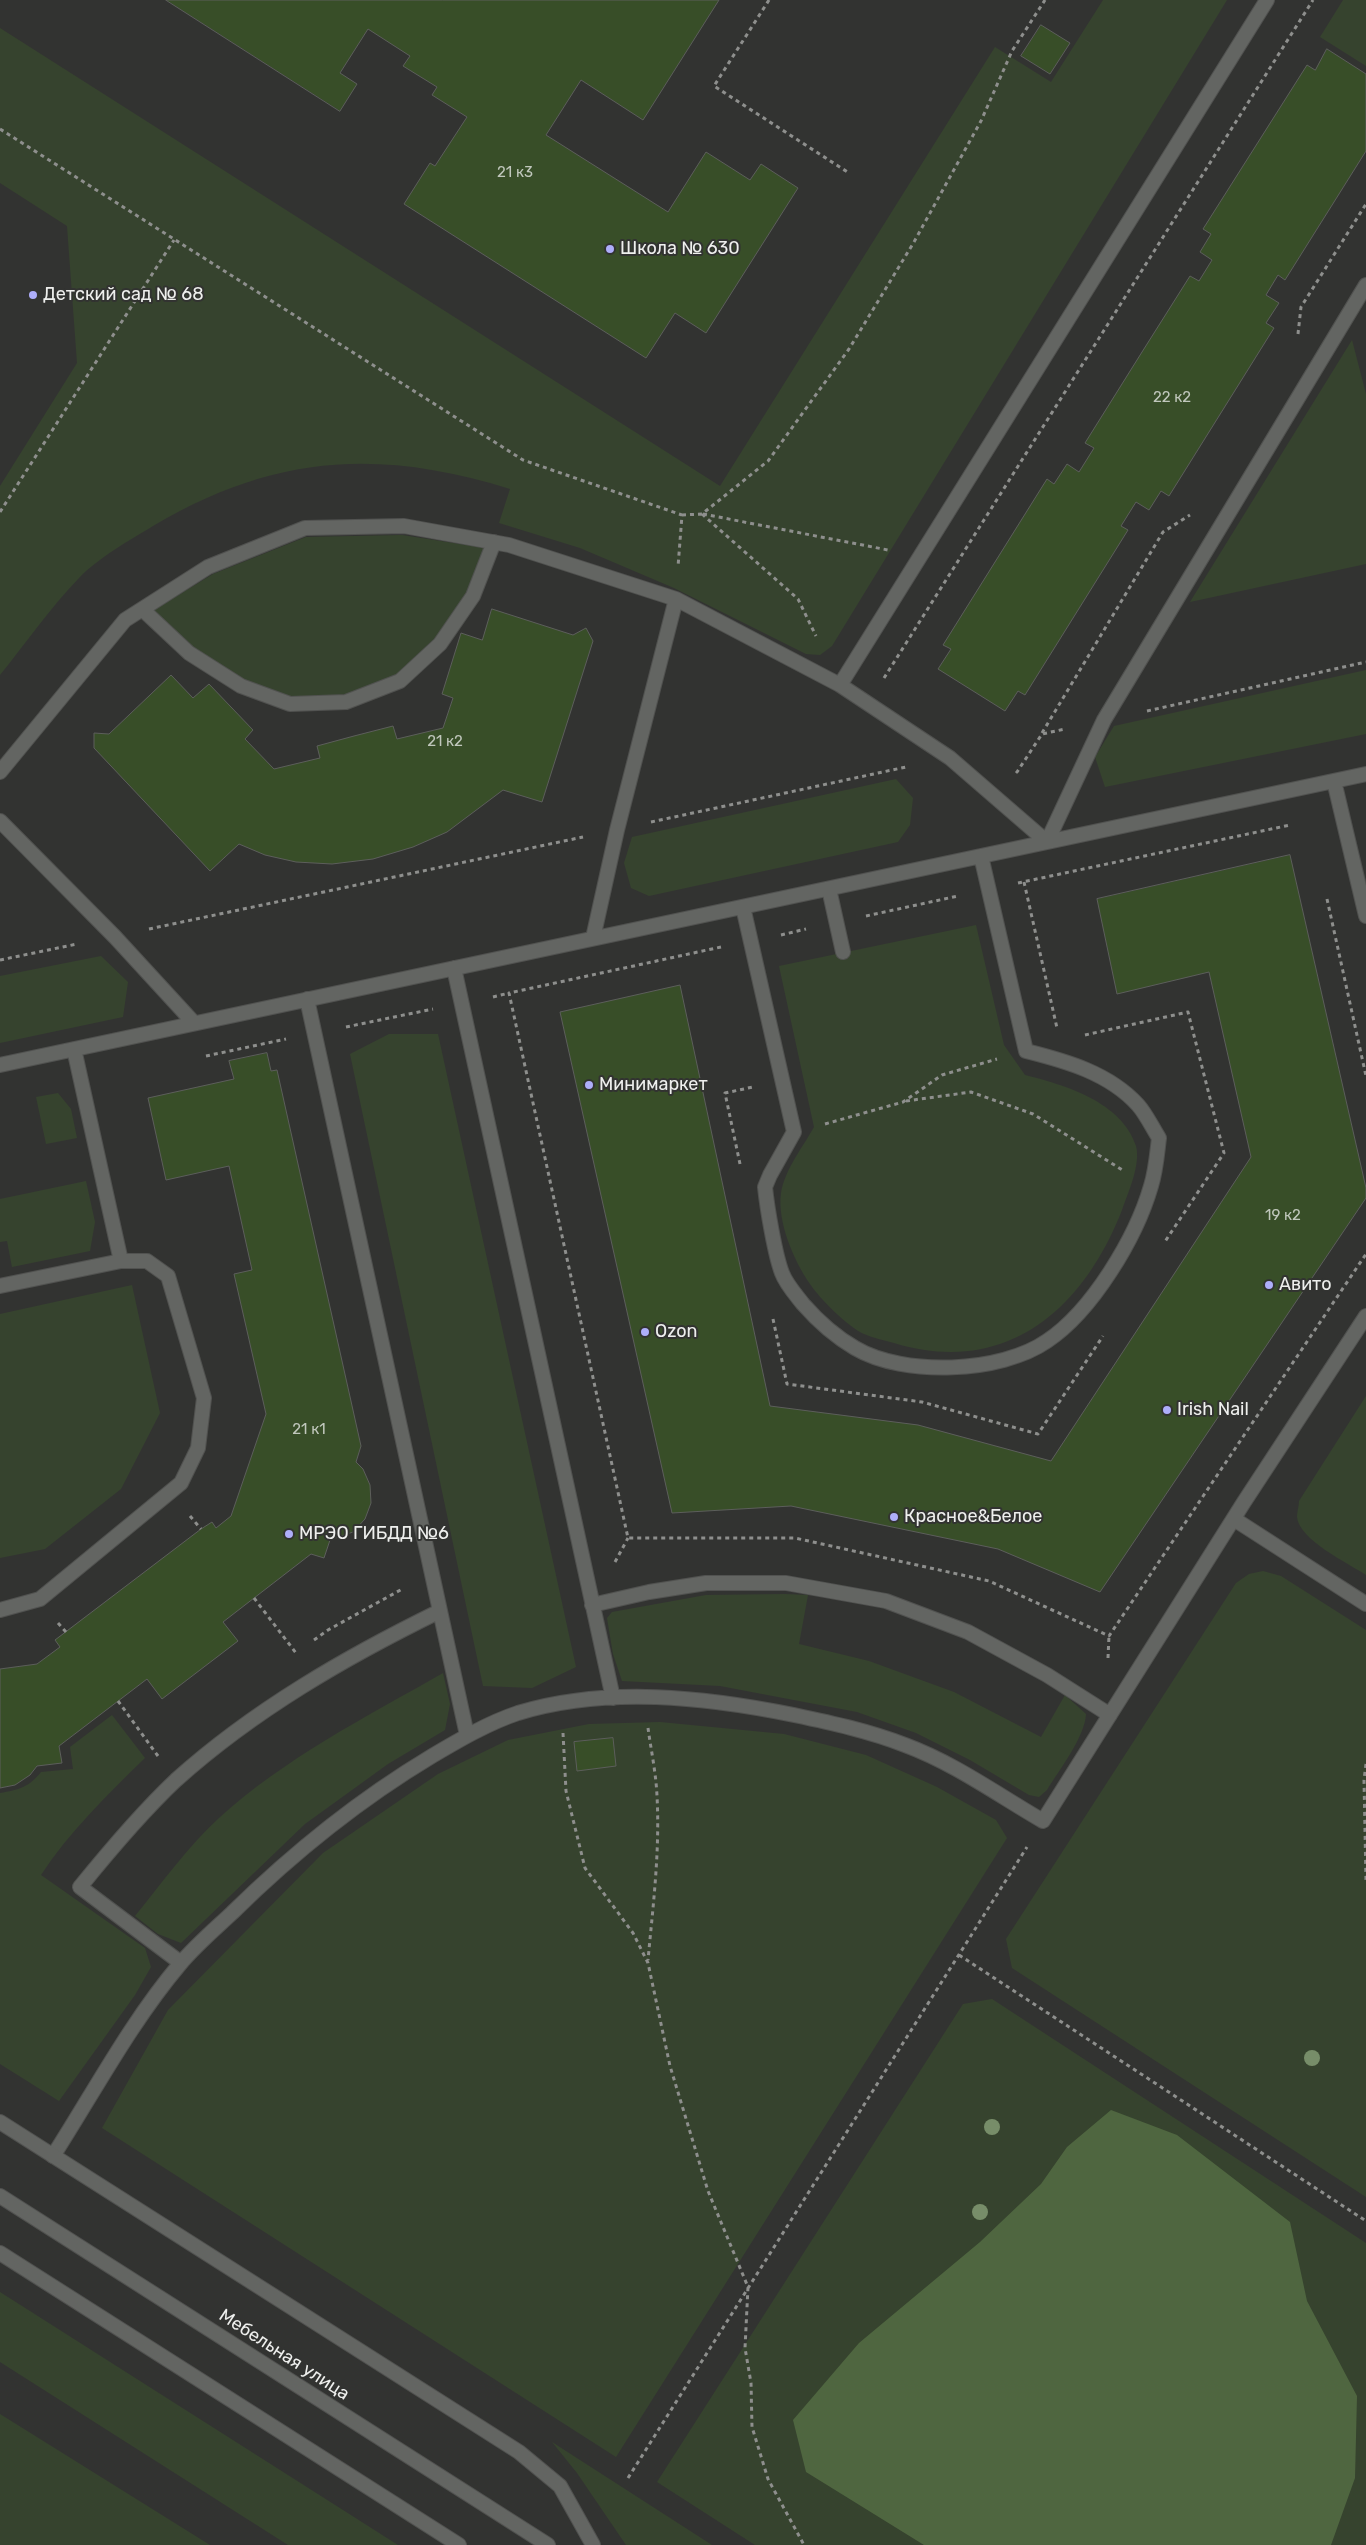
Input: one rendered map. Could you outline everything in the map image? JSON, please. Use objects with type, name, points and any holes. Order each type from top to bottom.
[{"type":"street","points":[[840,685],[1267,0]]},
{"type":"street","points":[[1047,842],[1104,720],[1366,285]]},
{"type":"street","points":[[0,772],[126,620],[208,567],[305,528],[404,526],[509,545],[676,599],[840,685],[950,758],[1047,842]]},
{"type":"street","points":[[142,609],[189,653],[241,686],[290,704],[346,702],[400,681],[440,644],[473,596],[494,542]]},
{"type":"street","points":[[593,938],[616,830],[676,599]]},
{"type":"street","points":[[0,1065],[1366,774]]},
{"type":"street","points":[[1334,781],[1366,916]]},
{"type":"street","points":[[0,821],[115,937],[194,1023]]},
{"type":"street","points":[[742,907],[794,1132],[765,1187],[782,1273],[812,1315],[855,1348],[880,1358],[914,1366],[977,1367],[1011,1359],[1046,1342],[1071,1323],[1095,1294],[1133,1230],[1151,1188],[1159,1138],[1138,1105],[1110,1081],[1068,1062],[1026,1051],[981,856]]},
{"type":"street","points":[[830,889],[843,952]]},
{"type":"street","points":[[454,968],[613,1698]]},
{"type":"street","points":[[307,999],[467,1735]]},
{"type":"street","points":[[74,1049],[121,1261]]},
{"type":"street","points":[[0,1286],[121,1261],[147,1261],[168,1276],[204,1398],[198,1448],[181,1483],[40,1598],[0,1610]]},
{"type":"street","points":[[53,2156],[131,2032],[181,1963],[313,1837],[385,1784],[467,1735],[517,1714],[561,1703],[613,1698],[643,1697],[740,1704],[855,1728],[908,1746],[956,1770],[1043,1821],[1234,1519],[1366,1316]]},
{"type":"street","points":[[1234,1519],[1366,1604]]},
{"type":"street","points":[[592,1605],[649,1592],[706,1583],[786,1583],[886,1601],[968,1632],[1047,1674],[1110,1715]]},
{"type":"street","points":[[181,1963],[80,1887],[121,1837],[176,1780],[231,1736],[314,1678],[375,1643],[440,1611]]},
{"type":"street","points":[[0,2122],[519,2452],[560,2486],[593,2545]]},
{"type":"street","name":"Мебельная улица","points":[[0,2196],[548,2545]]},
{"type":"street","points":[[0,2253],[459,2545]]},
{"type":"path","points":[[769,0],[714,86],[849,173]]},
{"type":"path","points":[[702,514],[768,461],[849,349],[914,242],[981,121],[1012,51],[1045,0]]},
{"type":"path","points":[[883,681],[1313,0]]},
{"type":"path","points":[[0,129],[523,460],[682,515],[702,514],[920,556]]},
{"type":"path","points":[[1298,335],[1301,307],[1366,204]]},
{"type":"path","points":[[0,512],[174,240]]},
{"type":"path","points":[[1010,767],[1017,772],[1042,734],[1163,532],[1196,510]]},
{"type":"path","points":[[702,514],[798,599],[840,685]]},
{"type":"path","points":[[676,599],[682,515]]},
{"type":"path","points":[[1042,734],[1366,662]]},
{"type":"path","points":[[0,960],[950,758]]},
{"type":"path","points":[[205,1056],[509,993],[1291,824]]},
{"type":"path","points":[[1024,882],[1058,1031]]},
{"type":"path","points":[[1327,896],[1366,1076]]},
{"type":"path","points":[[509,993],[628,1538],[794,1538],[989,1581],[1109,1636],[1366,1254]]},
{"type":"path","points":[[1078,1036],[1188,1012],[1224,1154],[1163,1246]]},
{"type":"path","points":[[903,1102],[942,1075],[1026,1051]]},
{"type":"path","points":[[742,1171],[725,1093],[758,1086]]},
{"type":"path","points":[[794,1132],[903,1102],[971,1092],[1033,1114],[1151,1188]]},
{"type":"path","points":[[773,1316],[787,1384],[922,1402],[1038,1434],[1108,1327]]},
{"type":"path","points":[[309,1644],[328,1630],[412,1583]]},
{"type":"path","points":[[254,1598],[314,1678]]},
{"type":"path","points":[[289,1659],[303,1649]]},
{"type":"path","points":[[643,1697],[657,1795],[655,1890],[648,1962]]},
{"type":"path","points":[[118,1701],[176,1780]]},
{"type":"path","points":[[561,1703],[566,1791],[585,1868],[633,1933],[648,1962],[670,2066],[708,2191],[748,2287],[745,2348],[750,2383],[752,2427],[768,2479],[804,2545]]},
{"type":"path","points":[[1366,1764],[1364,1780],[1366,1881]]},
{"type":"path","points":[[628,2478],[1043,1821]]},
{"type":"path","points":[[959,1955],[1366,2221]]},
{"type":"green space","points":[[1103,0],[1227,0],[832,646],[820,655],[806,654],[674,588],[580,548],[499,523],[510,489],[461,476],[415,467],[370,464],[327,466],[284,472],[241,484],[198,502],[153,526],[105,556],[79,578],[48,613],[0,675],[0,486],[77,363],[67,226],[0,183],[0,28],[720,486],[995,47],[1051,82]]},
{"type":"green space","points":[[1343,0],[1366,0],[1366,66],[1320,37]]},
{"type":"green space","points":[[1352,340],[1366,394],[1366,564],[1190,602]]},
{"type":"green space","points":[[402,535],[486,548],[468,594],[437,639],[399,675],[347,697],[292,699],[242,680],[193,649],[152,611],[213,574],[306,537]]},
{"type":"green space","points":[[1366,670],[1366,734],[1105,787],[1095,757],[1114,726]]},
{"type":"green space","points":[[896,779],[913,798],[910,825],[898,842],[649,896],[631,888],[624,863],[632,837]]},
{"type":"green space","points":[[976,925],[1004,1045],[1025,1075],[1074,1090],[1105,1107],[1118,1118],[1129,1131],[1136,1146],[1137,1161],[1122,1210],[1106,1246],[1086,1278],[1062,1305],[1035,1327],[1005,1342],[971,1351],[934,1351],[879,1339],[867,1335],[850,1325],[827,1305],[815,1290],[804,1275],[788,1241],[780,1204],[783,1184],[790,1167],[814,1127],[779,966]]},
{"type":"green space","points":[[101,956],[128,982],[123,1017],[0,1043],[0,976]]},
{"type":"green space","points":[[389,1034],[438,1034],[576,1667],[532,1688],[483,1686],[350,1054]]},
{"type":"green space","points":[[58,1093],[71,1109],[77,1138],[46,1144],[36,1097]]},
{"type":"green space","points":[[86,1181],[95,1222],[90,1251],[12,1267],[7,1241],[0,1242],[0,1199]]},
{"type":"green space","points":[[132,1285],[160,1413],[121,1489],[45,1549],[0,1558],[0,1314]]},
{"type":"green space","points":[[1366,1396],[1366,1575],[1315,1542],[1300,1526],[1297,1517],[1299,1501]]},
{"type":"green space","points":[[1263,1571],[1281,1576],[1366,1630],[1366,2197],[1012,1968],[1006,1939],[1236,1583],[1249,1574]]},
{"type":"green space","points":[[706,1595],[808,1595],[799,1644],[869,1661],[954,1692],[1041,1737],[1065,1695],[1086,1714],[1085,1723],[1076,1743],[1047,1790],[1039,1797],[1029,1795],[970,1760],[916,1733],[857,1712],[720,1686],[622,1681],[613,1654],[607,1618],[612,1612]]},
{"type":"green space","points":[[443,1673],[450,1704],[445,1730],[388,1764],[305,1824],[181,1943],[158,1934],[135,1916],[197,1840],[244,1796],[299,1757],[356,1722]]},
{"type":"green space","points":[[112,1715],[145,1758],[77,1828],[41,1875],[145,1948],[151,1967],[135,1995],[59,2101],[0,2064],[0,1793],[23,1787],[41,1772],[73,1769],[70,1747]]},
{"type":"green space","points":[[660,1722],[784,1734],[866,1755],[937,1787],[996,1820],[1007,1838],[616,2457],[102,2128],[168,2010],[323,1853],[438,1774],[508,1740],[589,1724]]},
{"type":"green space","points":[[992,1999],[1366,2243],[1366,2545],[755,2545],[657,2482],[963,2004]]},
{"type":"green space","points":[[1111,2110],[1177,2135],[1290,2222],[1307,2301],[1357,2396],[1355,2478],[1331,2545],[924,2545],[806,2472],[793,2420],[859,2343],[980,2242],[1041,2184],[1067,2147]]},
{"type":"green space","points":[[0,2292],[398,2545],[288,2545],[0,2362]]},
{"type":"green space","points":[[0,2414],[210,2545],[0,2545]]},
{"type":"green space","points":[[552,2442],[712,2545],[626,2545],[577,2473]]},
{"type":"building","points":[[166,0],[719,0],[643,120],[581,80],[546,135],[668,212],[706,152],[750,180],[761,164],[798,188],[706,333],[675,313],[646,358],[404,204],[430,163],[435,166],[467,117],[432,95],[437,87],[403,66],[410,56],[368,29],[340,73],[357,84],[340,111]]},
{"type":"building","points":[[1041,25],[1070,43],[1050,74],[1021,56]]},
{"type":"building","points":[[1327,49],[1366,74],[1366,151],[1285,280],[1278,275],[1266,295],[1279,303],[1266,323],[1274,328],[1169,496],[1161,491],[1149,510],[1136,502],[1121,526],[1128,530],[1025,695],[1018,691],[1005,711],[938,669],[951,649],[943,645],[1047,479],[1054,484],[1067,464],[1079,472],[1094,448],[1085,443],[1142,352],[1190,276],[1199,281],[1212,260],[1200,252],[1211,234],[1203,229],[1307,65],[1315,70]]},
{"type":"building","points":[[492,609],[573,635],[586,628],[593,641],[542,802],[503,790],[447,832],[413,847],[373,859],[332,864],[296,862],[265,855],[239,844],[210,871],[94,748],[94,733],[109,734],[171,675],[193,698],[209,684],[253,730],[245,739],[274,769],[320,758],[317,746],[393,726],[397,739],[443,728],[453,698],[442,694],[461,633],[482,640]]},
{"type":"building","points":[[1290,855],[1366,1188],[1366,1198],[1100,1592],[998,1549],[791,1506],[672,1513],[560,1012],[680,985],[770,1406],[918,1425],[1051,1461],[1251,1157],[1209,972],[1117,994],[1097,899]]},
{"type":"building","points":[[267,1053],[271,1071],[277,1070],[361,1446],[356,1462],[363,1469],[370,1485],[371,1503],[365,1519],[353,1532],[330,1540],[324,1558],[311,1554],[223,1622],[238,1641],[162,1699],[147,1679],[59,1746],[62,1763],[37,1766],[30,1775],[15,1785],[0,1788],[0,1669],[37,1664],[60,1647],[55,1640],[201,1529],[212,1522],[216,1528],[231,1516],[266,1414],[234,1274],[252,1270],[229,1166],[166,1180],[148,1098],[234,1079],[229,1061]]},
{"type":"building","points":[[613,1738],[616,1766],[577,1771],[574,1742]]},
{"type":"place","name":"Школа № 630","points":[[610,249]]},
{"type":"place","name":"Детский сад № 68","points":[[33,295]]},
{"type":"place","name":"Минимаркет","points":[[589,1085]]},
{"type":"place","name":"Авито","points":[[1269,1285]]},
{"type":"place","name":"Ozon","points":[[645,1332]]},
{"type":"place","name":"Irish Nail","points":[[1167,1410]]},
{"type":"place","name":"Красное&Белое","points":[[894,1517]]},
{"type":"place","name":"МРЭО ГИБДД №6","points":[[289,1534]]}]
